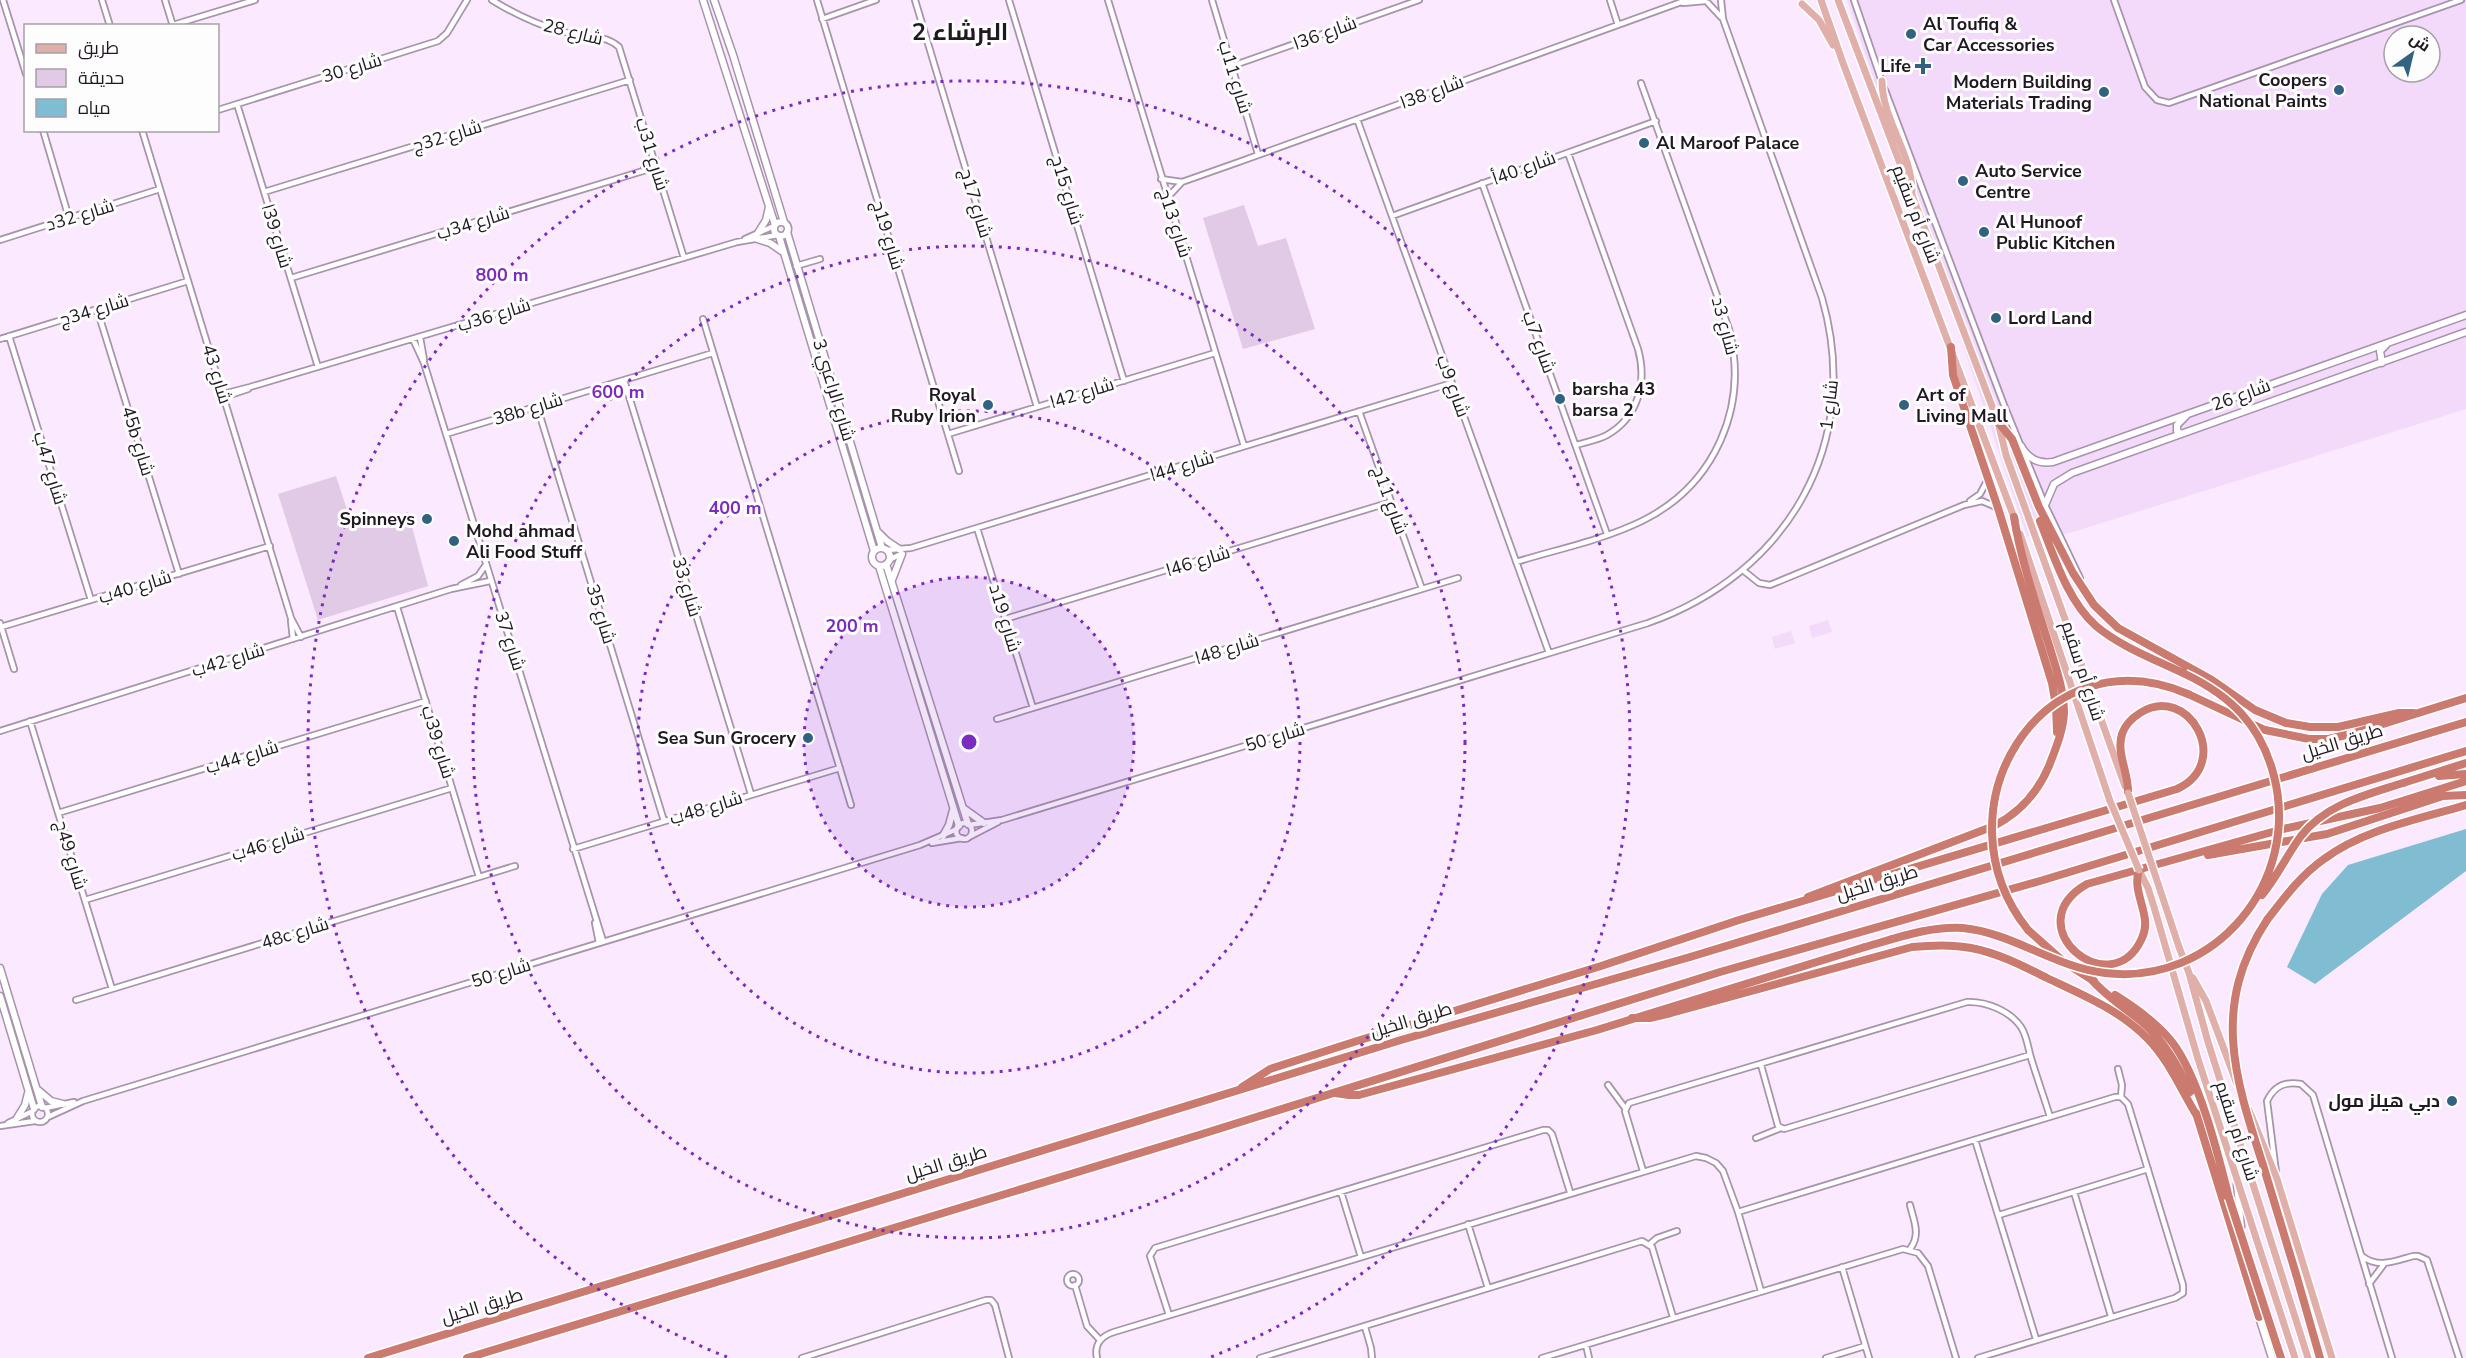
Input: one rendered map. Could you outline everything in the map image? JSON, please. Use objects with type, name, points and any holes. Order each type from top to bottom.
[{"type":"highway","points":[[1951,347],[1950,364],[1953,375],[1998,508],[2054,690],[2057,723],[2054,753]]},
{"type":"highway","points":[[1998,425],[2012,439],[2048,524],[2083,589],[2104,616],[2125,633],[2198,672],[2255,710],[2276,720],[2299,726],[2323,728],[2350,725],[2399,713],[2414,713]]},
{"type":"highway","points":[[1998,425],[2010,442],[2060,569],[2081,609],[2092,622],[2107,633],[2218,691],[2235,706],[2257,735],[2272,770],[2278,800],[2278,834],[2270,865],[2254,904]]},
{"type":"highway","points":[[1802,903],[1818,891],[1910,860],[2001,822],[2017,811],[2042,780],[2054,753],[2063,722],[2062,696],[2021,552],[2014,517]]},
{"type":"highway","points":[[2281,1358],[2192,1078],[2178,1051],[2151,1020],[2052,952],[2028,930],[2002,888],[1994,858],[1991,837],[1997,786],[2004,766],[2020,739],[2033,723],[2056,704],[2095,687],[2137,681],[2163,685],[2188,694],[2265,730],[2309,740],[2341,737],[2466,698]]},
{"type":"highway","points":[[1240,1089],[1257,1076],[1276,1067],[1601,966],[1740,920],[2182,787],[2198,772],[2204,749],[2198,728],[2187,716],[2172,708],[2157,707],[2141,712],[2127,725],[2121,736],[2120,747],[2128,793]]},
{"type":"highway","name":"طريق الخيل","points":[[368,1358],[1240,1089],[1690,957],[2466,722]]},
{"type":"highway","points":[[467,1358],[1720,972],[2040,881],[2466,751]]},
{"type":"highway","points":[[1334,1092],[1349,1095],[1367,1093],[1457,1070],[1924,930],[1961,928],[2001,936],[2077,968],[2106,973],[2132,973],[2174,965],[2202,953],[2237,925],[2269,886],[2301,837],[2319,819],[2350,800],[2466,763]]},
{"type":"highway","points":[[2403,783],[2446,774],[2466,774]]},
{"type":"highway","points":[[2139,870],[2137,886],[2145,922],[2144,934],[2139,944],[2128,956],[2113,963],[2096,963],[2080,957],[2068,944],[2062,927],[2063,910],[2075,893],[2094,882],[2283,829],[2380,808],[2466,782]]},
{"type":"highway","points":[[2172,860],[2297,840],[2342,829],[2443,796],[2466,795]]},
{"type":"highway","points":[[2322,1358],[2241,1100],[2233,1054],[2233,1019],[2238,984],[2249,951],[2267,920],[2305,874],[2337,850],[2384,829],[2466,805]]},
{"type":"highway","points":[[1632,1018],[1656,1017],[1912,947],[1944,945],[1971,948],[2012,961],[2091,998],[2127,1021],[2163,1056],[2197,1116]]},
{"type":"highway","points":[[2091,979],[2144,1024],[2167,1048],[2183,1077],[2259,1317]]},
{"type":"main road","name":"شارع أم سقيم","points":[[1821,0],[2014,517],[2110,801],[2151,897],[2195,1049],[2295,1358]]},
{"type":"main road","name":"شارع أم سقيم","points":[[1838,0],[1998,425],[2016,485],[2128,793],[2189,973],[2208,1042],[2308,1358]]},
{"type":"main road","points":[[1802,4],[1821,24],[1843,63]]},
{"type":"main road","points":[[1882,81],[1884,97],[1910,170],[1912,197]]},
{"type":"main road","points":[[2189,973],[2206,1001],[2224,1054],[2277,1179],[2332,1358]]},
{"type":"street","points":[[3,0],[24,68]]},
{"type":"street","points":[[102,0],[109,24]]},
{"type":"street","points":[[165,0],[173,24]]},
{"type":"street","points":[[176,24],[255,0]]},
{"type":"street","name":"شارع 30","points":[[219,110],[438,41],[447,33],[466,0]]},
{"type":"street","name":"شارع 28","points":[[492,0],[555,30],[607,39],[621,50]]},
{"type":"street","points":[[703,0],[769,204],[774,231],[778,236],[787,232],[788,227],[784,222],[715,1]]},
{"type":"street","name":"شارع 19ج","points":[[817,0],[959,471]]},
{"type":"street","points":[[822,19],[876,0]]},
{"type":"street","name":"شارع 17ج","points":[[915,0],[1037,407]]},
{"type":"street","name":"شارع 15ج","points":[[1009,0],[1124,381]]},
{"type":"street","name":"شارع 13ج","points":[[1108,0],[1244,446]]},
{"type":"street","name":"شارع 11ب","points":[[1212,0],[1258,154]]},
{"type":"street","name":"شارع 36ا","points":[[1232,66],[1419,0]]},
{"type":"street","points":[[1610,0],[1618,25]]},
{"type":"street","name":"شارع 38ا","points":[[1168,197],[1182,182],[1685,1],[1715,3],[1720,0]]},
{"type":"street","name":"شارع 1","points":[[1549,653],[1674,614],[1710,595],[1744,571],[1782,530],[1800,502],[1813,476],[1823,447],[1830,415],[1833,360],[1830,328],[1822,298],[1723,19],[1720,0]]},
{"type":"street","points":[[1854,0],[1967,312],[2045,505],[2075,566],[2083,589]]},
{"type":"street","points":[[2114,0],[2145,87],[2157,100],[2165,103],[2178,102],[2461,0]]},
{"type":"street","name":"شارع 1","points":[[1706,1],[1723,19]]},
{"type":"street","name":"شارع 31ب","points":[[621,50],[684,258]]},
{"type":"street","name":"شارع 32ج","points":[[264,192],[630,80]]},
{"type":"street","name":"شارع 3د","points":[[1516,562],[1607,534],[1650,517],[1678,498],[1705,469],[1720,444],[1727,426],[1734,397],[1735,361],[1729,329],[1641,83]]},
{"type":"street","name":"شارع 39ا","points":[[237,104],[318,367]]},
{"type":"street","name":"شارع 9ب","points":[[1357,119],[1549,653]]},
{"type":"street","name":"شارع 40أ","points":[[1392,216],[1656,121]]},
{"type":"street","points":[[44,132],[69,218]]},
{"type":"street","name":"شارع 43","points":[[145,132],[160,189],[291,618],[293,639]]},
{"type":"street","points":[[1568,153],[1638,349],[1642,368],[1638,399],[1627,418],[1604,436],[1576,445]]},
{"type":"street","name":"شارع 34ب","points":[[291,278],[656,167]]},
{"type":"street","name":"شارع 38ا","points":[[1161,179],[1182,182]]},
{"type":"street","name":"شارع 7ب","points":[[1482,183],[1607,534]]},
{"type":"street","name":"شارع 32د","points":[[0,240],[160,189]]},
{"type":"street","points":[[769,204],[766,220],[757,236],[785,255]]},
{"type":"street","points":[[774,226],[784,222]]},
{"type":"street","name":"شارع 36ب","points":[[223,396],[737,243],[757,236],[774,226]]},
{"type":"street","name":"شارع الراعبي 3","points":[[787,232],[888,562]]},
{"type":"street","name":"شارع 36ب","points":[[757,236],[778,236]]},
{"type":"street","name":"شارع الراعبي 3","points":[[778,236],[874,551],[872,559],[879,566]]},
{"type":"street","points":[[796,266],[820,259]]},
{"type":"street","name":"شارع 34ج","points":[[0,339],[188,282]]},
{"type":"street","name":"45b شارع","points":[[97,309],[178,574]]},
{"type":"street","name":"شارع 26","points":[[2021,446],[2032,459],[2053,462],[2466,315]]},
{"type":"street","points":[[703,319],[851,805]]},
{"type":"street","name":"شارع 26","points":[[2045,505],[2052,487],[2063,477],[2466,333]]},
{"type":"street","name":"شارع 47ب","points":[[9,336],[91,600]]},
{"type":"street","name":"شارع 37","points":[[420,337],[424,363]]},
{"type":"street","name":"شارع 37","points":[[413,339],[424,363],[601,942]]},
{"type":"street","points":[[2382,363],[2381,349],[2395,341]]},
{"type":"street","name":"38b شارع","points":[[446,434],[713,352]]},
{"type":"street","name":"شارع 42ا","points":[[948,434],[1215,353]]},
{"type":"street","name":"شارع 33","points":[[624,380],[751,794]]},
{"type":"street","name":"شارع 44ا","points":[[885,549],[901,551],[912,548],[1452,383]]},
{"type":"street","name":"شارع 35","points":[[537,406],[664,821]]},
{"type":"street","name":"شارع 11ج","points":[[1359,411],[1422,589]]},
{"type":"street","points":[[2181,434],[2177,430],[2177,425],[2188,414]]},
{"type":"street","points":[[1964,505],[1980,494],[1988,479]]},
{"type":"street","points":[[1744,571],[1759,584],[1770,585],[1964,505],[1982,501],[1998,508]]},
{"type":"street","name":"شارع 46ا","points":[[1005,619],[1391,502]]},
{"type":"street","name":"شارع 19د","points":[[977,528],[1033,708]]},
{"type":"street","points":[[877,530],[901,551],[892,580]]},
{"type":"street","name":"شارع 40ب","points":[[1,625],[270,546]]},
{"type":"street","points":[[874,551],[885,549]]},
{"type":"street","name":"شارع 44ا","points":[[888,562],[901,551]]},
{"type":"street","points":[[888,562],[961,806],[968,825],[972,829],[971,836],[962,838],[957,834],[958,827],[953,806],[879,566],[888,562]]},
{"type":"street","name":"شارع 42ب","points":[[456,588],[475,579],[485,566]]},
{"type":"street","name":"شارع 48ا","points":[[997,719],[1458,578]]},
{"type":"street","name":"شارع 42ب","points":[[0,731],[456,588],[490,581]]},
{"type":"street","name":"شارع 39ب","points":[[397,607],[478,877]]},
{"type":"street","name":"شارع 43","points":[[291,618],[301,637]]},
{"type":"street","points":[[1,625],[14,669]]},
{"type":"street","name":"شارع 50","points":[[968,825],[1002,820],[1549,653]]},
{"type":"street","name":"شارع 44ب","points":[[58,813],[426,701]]},
{"type":"street","name":"شارع 49ج","points":[[30,721],[112,989]]},
{"type":"street","name":"شارع 48ب","points":[[573,849],[840,768]]},
{"type":"street","name":"شارع 46ب","points":[[85,900],[452,788]]},
{"type":"street","points":[[943,836],[949,825],[953,806]]},
{"type":"street","points":[[961,806],[984,823]]},
{"type":"street","name":"شارع 50","points":[[971,836],[1002,820]]},
{"type":"street","points":[[958,827],[968,825]]},
{"type":"street","name":"شارع 50","points":[[0,1126],[43,1122],[48,1117],[83,1101],[920,845],[958,827]]},
{"type":"street","name":"شارع 50","points":[[920,845],[962,838]]},
{"type":"street","name":"48c شارع","points":[[76,1000],[515,866]]},
{"type":"street","points":[[0,968],[37,1089],[48,1117]]},
{"type":"street","points":[[0,996],[34,1110],[35,1121]]},
{"type":"street","points":[[1625,1107],[1629,1103],[1975,1001],[1990,1006],[2015,1020],[2023,1032],[2050,1117]]},
{"type":"street","points":[[1756,1138],[1781,1128],[1788,1129],[2030,1055]]},
{"type":"street","points":[[1761,1065],[1778,1126],[1781,1128]]},
{"type":"street","points":[[1978,1358],[2175,1298],[2183,1293],[2184,1285],[2128,1104],[2121,1097],[2122,1085],[2118,1069]]},
{"type":"street","points":[[2277,1179],[2267,1101],[2271,1093],[2284,1083],[2301,1084],[2313,1095],[2392,1358]]},
{"type":"street","points":[[1608,1085],[1625,1107],[1644,1171]]},
{"type":"street","points":[[17,1118],[25,1105],[28,1089]]},
{"type":"street","points":[[37,1089],[51,1101],[63,1104]]},
{"type":"street","points":[[1738,1212],[2121,1097]]},
{"type":"street","name":"شارع 50","points":[[0,1126],[34,1110],[83,1101]]},
{"type":"street","points":[[1628,1118],[1630,1108],[1638,1102]]},
{"type":"street","points":[[1169,1315],[1150,1256],[1152,1250],[1543,1130],[1548,1130],[1553,1141],[1570,1192]]},
{"type":"street","points":[[1975,1140],[2037,1339]]},
{"type":"street","points":[[1096,1358],[1100,1340],[1114,1332],[1570,1192],[1696,1156],[1716,1163],[1723,1170],[1761,1291]]},
{"type":"street","points":[[1999,1215],[2148,1169]]},
{"type":"street","points":[[2236,1177],[2241,1223],[2259,1317],[2272,1358]]},
{"type":"street","points":[[1341,1192],[1361,1257]]},
{"type":"street","points":[[2074,1192],[2111,1316]]},
{"type":"street","points":[[1910,1205],[1917,1230],[1910,1249]]},
{"type":"street","points":[[1468,1224],[1488,1288]]},
{"type":"street","points":[[1650,1244],[1657,1238],[1677,1232]]},
{"type":"street","points":[[1260,1358],[1280,1355],[1488,1288],[1642,1242],[1650,1244]]},
{"type":"street","points":[[1650,1244],[1673,1317]]},
{"type":"street","points":[[1542,1358],[1673,1317],[1896,1251],[1910,1249],[1924,1258],[1928,1266],[1956,1358]]},
{"type":"street","points":[[2360,1255],[2373,1263],[2384,1264],[2413,1256],[2427,1260],[2459,1358]]},
{"type":"street","points":[[2369,1284],[2384,1264]]},
{"type":"street","points":[[1842,1268],[1869,1358]]},
{"type":"street","points":[[1075,1286],[1088,1326],[1100,1340]]},
{"type":"street","points":[[804,1358],[986,1299],[991,1300],[995,1305],[1010,1358]]},
{"type":"street","points":[[1365,1327],[1372,1358]]},
{"type":"street","points":[[1586,1346],[1589,1358]]},
{"type":"street","points":[[1826,1358],[1865,1346]]},
{"type":"shaded area","points":[[1847,0],[2466,0],[2466,409],[2047,540],[2043,531],[2027,536]]},
{"type":"shaded area","points":[[1828,620],[1832,632],[1812,638],[1809,626]]},
{"type":"shaded area","points":[[1791,631],[1795,643],[1775,649],[1772,637]]},
{"type":"green space","points":[[1244,205],[1258,246],[1286,238],[1315,329],[1243,349],[1203,218]]},
{"type":"green space","points":[[336,476],[353,528],[408,512],[428,586],[318,620],[278,494]]},
{"type":"water","points":[[2466,829],[2466,871],[2315,984],[2287,967],[2322,894],[2348,865]]},
{"type":"place","name":"Al Toufiq & Car Accessories","points":[[1911,34]]},
{"type":"place","name":"Life","points":[[1923,66]]},
{"type":"place","name":"Coopers National Paints","points":[[2339,90]]},
{"type":"place","name":"Modern Building Materials Trading","points":[[2104,92]]},
{"type":"place","name":"Al Maroof Palace","points":[[1644,143]]},
{"type":"place","name":"Auto Service Centre","points":[[1963,181]]},
{"type":"place","name":"Al Hunoof Public Kitchen","points":[[1984,232]]},
{"type":"place","name":"Lord Land","points":[[1996,318]]},
{"type":"place","name":"barsha 43 barsa 2","points":[[1560,399]]},
{"type":"place","name":"Royal Ruby Irion","points":[[988,405]]},
{"type":"place","name":"Art of Living Mall","points":[[1904,405]]},
{"type":"place","name":"Spinneys","points":[[427,519]]},
{"type":"place","name":"Mohd ahmad Ali Food Stuff","points":[[454,541]]},
{"type":"place","name":"Sea Sun Grocery","points":[[808,738]]},
{"type":"place","name":"دبي هيلز مول","points":[[2452,1101]]},
{"type":"district","name":"البرشاء 2","points":[[960,32]]}]
